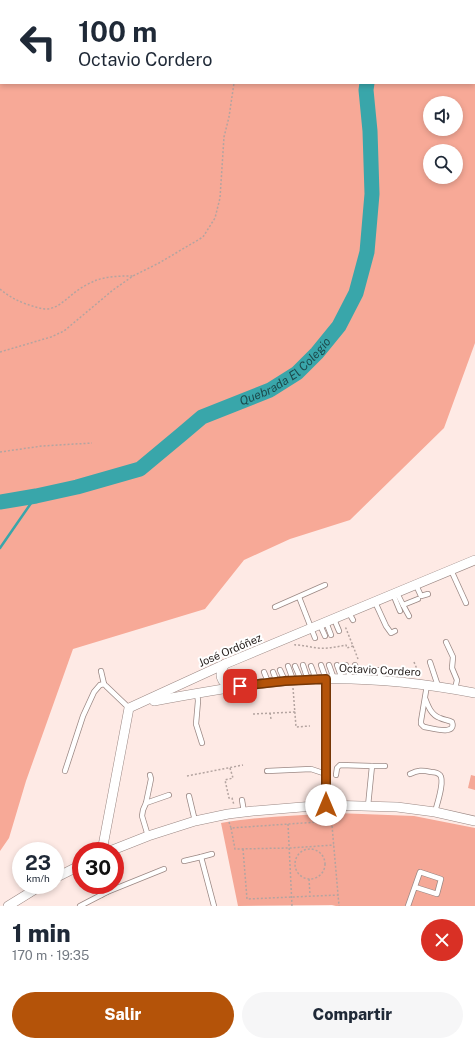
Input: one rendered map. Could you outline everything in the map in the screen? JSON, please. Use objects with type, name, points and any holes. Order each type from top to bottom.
[{"type":"street","name":"José Ordóñez","points":[[129,708],[225,664],[323,624],[351,617],[375,602],[475,560]]},
{"type":"street","points":[[225,664],[221,674],[223,682],[232,687]]},
{"type":"street","points":[[328,805],[326,774],[338,679]]},
{"type":"street","name":"Octavio Cordero","points":[[141,703],[248,685],[338,679],[381,680],[428,689],[455,689],[475,693]]},
{"type":"street","points":[[104,842],[129,708]]},
{"type":"street","points":[[124,845],[195,821],[236,813],[328,805],[397,807],[435,812],[475,821]]},
{"type":"street","points":[[8,906],[27,894]]},
{"type":"lane","points":[[451,570],[466,603]]},
{"type":"lane","points":[[275,607],[299,598],[325,585]]},
{"type":"lane","points":[[416,585],[421,596],[428,594]]},
{"type":"lane","points":[[395,594],[409,616]]},
{"type":"lane","points":[[395,594],[400,611]]},
{"type":"lane","points":[[299,598],[331,635]]},
{"type":"lane","points":[[403,605],[418,599]]},
{"type":"lane","points":[[375,602],[386,626],[391,633],[395,631]]},
{"type":"lane","points":[[323,624],[339,631]]},
{"type":"lane","points":[[323,624],[324,636]]},
{"type":"lane","points":[[315,638],[323,624]]},
{"type":"lane","points":[[446,642],[452,657],[452,668],[456,680],[455,689]]},
{"type":"lane","points":[[428,689],[428,706],[431,712],[436,717],[452,722],[452,728],[448,730],[422,726],[420,723],[428,689],[432,676],[429,663]]},
{"type":"lane","points":[[358,664],[362,680]]},
{"type":"lane","points":[[321,665],[338,679]]},
{"type":"lane","points":[[329,665],[338,679]]},
{"type":"lane","points":[[337,665],[338,679]]},
{"type":"lane","points":[[338,679],[346,665]]},
{"type":"lane","points":[[288,666],[292,682]]},
{"type":"lane","points":[[292,682],[295,666]]},
{"type":"lane","points":[[292,682],[303,666]]},
{"type":"lane","points":[[292,682],[312,666]]},
{"type":"lane","points":[[280,670],[292,682]]},
{"type":"lane","points":[[379,670],[381,680]]},
{"type":"lane","points":[[101,671],[104,684],[129,708]]},
{"type":"lane","points":[[264,672],[292,682]]},
{"type":"lane","points":[[274,672],[292,682]]},
{"type":"lane","points":[[65,771],[88,704],[94,692],[100,685],[104,684]]},
{"type":"lane","points":[[248,685],[250,699]]},
{"type":"lane","points":[[197,693],[198,701],[196,724],[202,743]]},
{"type":"lane","points":[[336,775],[337,768],[340,765],[385,766]]},
{"type":"lane","points":[[368,806],[372,766]]},
{"type":"lane","points":[[267,771],[311,769],[326,774]]},
{"type":"lane","points":[[410,774],[421,770],[436,772],[440,776],[442,781],[435,812]]},
{"type":"lane","points":[[148,836],[142,816],[151,779],[150,775]]},
{"type":"lane","points":[[146,802],[169,795]]},
{"type":"lane","points":[[189,796],[195,821]]},
{"type":"lane","points":[[236,813],[242,800]]},
{"type":"lane","points":[[184,861],[212,854]]},
{"type":"lane","points":[[201,857],[214,906]]},
{"type":"lane","points":[[124,885],[164,869]]},
{"type":"lane","points":[[408,906],[414,887],[420,872],[442,879],[437,894],[414,887]]},
{"type":"lane","points":[[80,906],[101,894]]},
{"type":"path","points":[[0,352],[51,337],[64,331],[113,290],[133,276],[160,263],[203,236],[215,218],[220,198],[224,137],[229,117],[234,84]]},
{"type":"path","points":[[0,289],[8,296],[18,301],[46,309],[52,308],[66,301],[72,294],[97,280],[110,276],[133,276]]},
{"type":"path","points":[[0,452],[42,446],[92,443]]},
{"type":"path","points":[[345,626],[358,664]]},
{"type":"path","points":[[292,637],[295,645],[319,648],[334,648],[346,645],[347,648],[353,646]]},
{"type":"path","points":[[414,662],[428,689]]},
{"type":"path","points":[[292,682],[296,727],[310,726]]},
{"type":"path","points":[[253,714],[295,712]]},
{"type":"path","points":[[270,713],[271,719]]},
{"type":"path","points":[[187,776],[243,765]]},
{"type":"path","points":[[230,768],[233,778],[225,780],[229,798],[232,798],[236,813],[231,828],[235,849],[290,848],[334,845]]},
{"type":"path","points":[[328,805],[332,821],[339,906]]},
{"type":"path","points":[[231,828],[332,821]]},
{"type":"path","points":[[288,824],[292,906]]},
{"type":"path","points":[[243,849],[247,899],[338,895]]},
{"type":"path","points":[[307,850],[312,850],[320,853],[325,864],[325,868],[321,875],[313,879],[309,879],[298,873],[295,865],[297,857],[300,854],[307,850]]},
{"type":"path","points":[[309,879],[310,896]]},
{"type":"shaded area","points":[[0,84],[475,84],[475,343],[444,428],[350,520],[290,539],[244,560],[205,609],[73,649],[26,781],[9,838],[0,851]]},
{"type":"shaded area","points":[[471,775],[475,776],[475,790],[468,788]]},
{"type":"shaded area","points":[[336,813],[414,816],[475,828],[475,906],[238,906],[221,823],[264,818]]},
{"type":"waterway","name":"Quebrada El Colegio","points":[[0,502],[77,487],[140,469],[202,417],[270,390],[297,373],[317,353],[339,326],[356,293],[367,252],[372,194],[367,84]]},
{"type":"waterway","points":[[0,548],[36,496]]},
{"type":"route","points":[[240,686],[268,682],[326,679],[326,805]]}]
